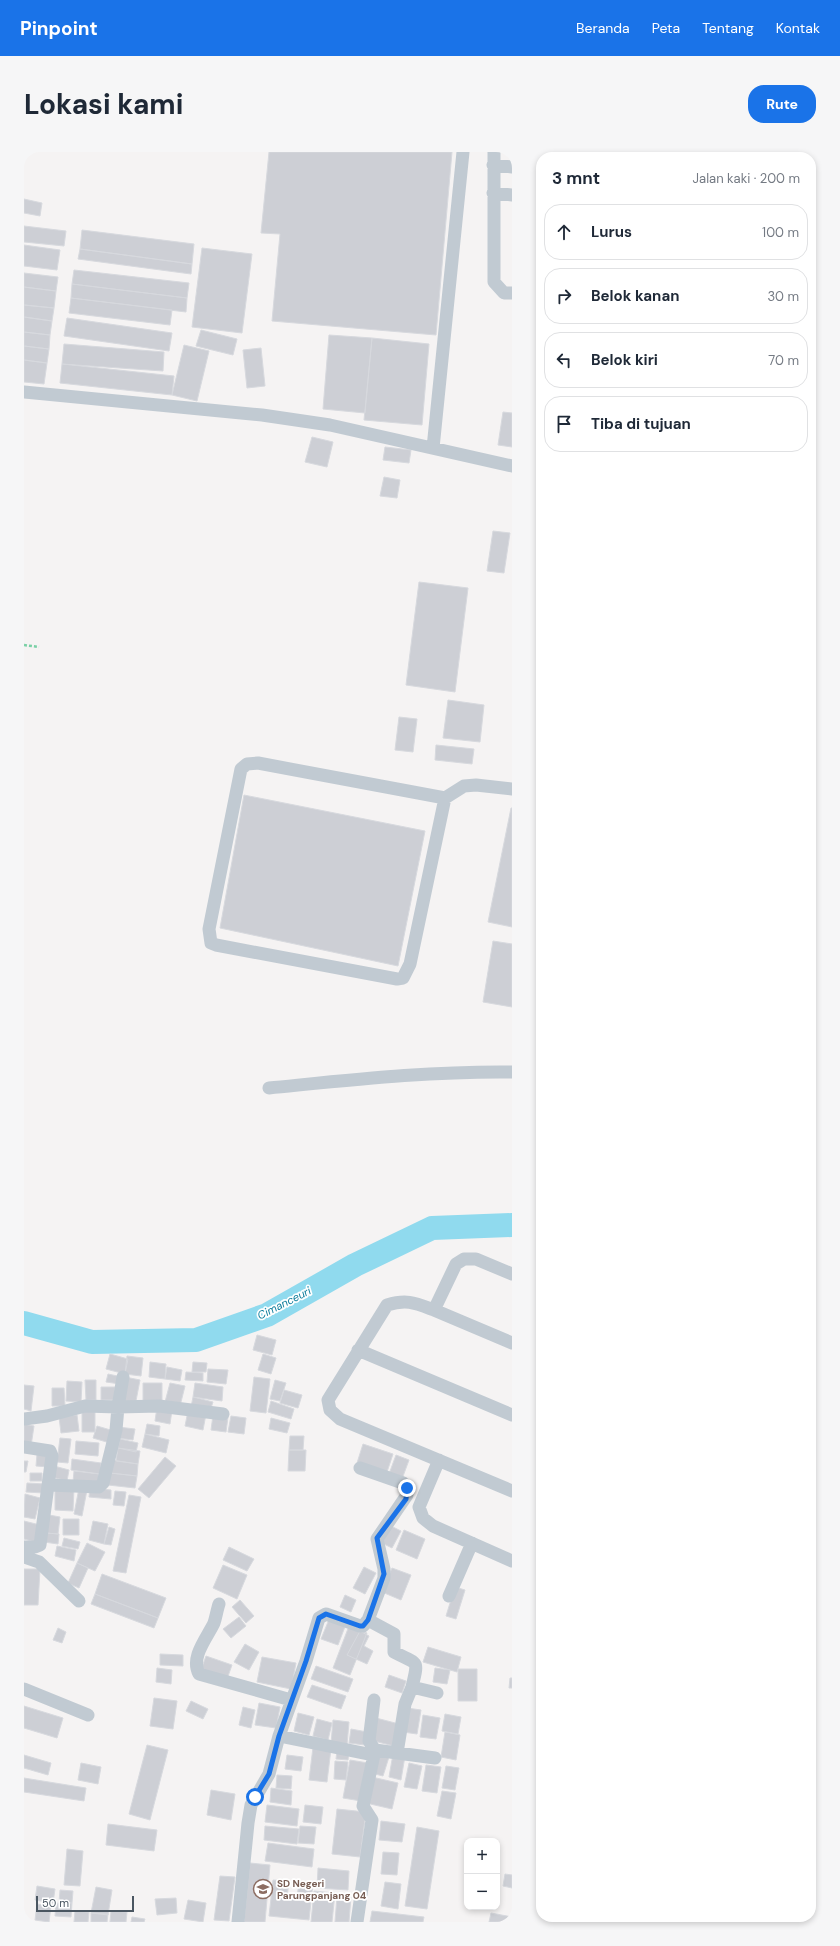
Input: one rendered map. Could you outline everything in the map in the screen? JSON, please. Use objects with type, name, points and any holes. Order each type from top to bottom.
[{"type":"street","points":[[433,448],[463,152]]},
{"type":"street","points":[[494,152],[494,282],[504,293],[512,293]]},
{"type":"street","points":[[493,165],[512,167]]},
{"type":"street","points":[[493,193],[512,195]]},
{"type":"street","points":[[24,392],[262,415],[330,425],[512,466]]},
{"type":"street","points":[[445,798],[410,964],[403,978],[397,980],[211,943],[209,929],[241,769],[246,764],[258,763],[445,798],[464,786],[476,785],[512,789]]},
{"type":"street","points":[[269,1088],[403,1074],[512,1072]]},
{"type":"street","points":[[434,1310],[456,1264],[464,1259],[476,1259],[512,1274]]},
{"type":"street","points":[[512,1343],[410,1301],[399,1301],[387,1304],[328,1400],[330,1410],[340,1419],[512,1490]]},
{"type":"street","points":[[358,1350],[512,1415]]},
{"type":"street","points":[[49,1485],[99,1486],[103,1483],[116,1430],[123,1377]]},
{"type":"street","points":[[24,1419],[47,1416],[85,1406],[159,1406],[223,1414]]},
{"type":"street","points":[[24,1447],[50,1451],[52,1456],[40,1545],[35,1548],[24,1546]]},
{"type":"street","points":[[439,1460],[419,1507],[423,1518],[433,1526],[512,1561]]},
{"type":"street","points":[[238,1922],[251,1805],[269,1774],[279,1736],[306,1661],[319,1618],[326,1614],[360,1626],[363,1626],[368,1620],[384,1574],[377,1538],[406,1499],[408,1491],[403,1483],[360,1468]]},
{"type":"street","points":[[449,1596],[472,1543]]},
{"type":"street","points":[[24,1557],[39,1562],[80,1601]]},
{"type":"street","points":[[219,1604],[214,1621],[200,1650],[197,1666],[200,1674],[291,1700]]},
{"type":"street","points":[[368,1620],[394,1634],[394,1652],[412,1659],[416,1663],[417,1667],[412,1687],[405,1704],[398,1752]]},
{"type":"street","points":[[412,1687],[437,1693]]},
{"type":"street","points":[[24,1689],[88,1715]]},
{"type":"street","points":[[358,1922],[372,1820],[363,1806],[374,1752],[369,1741],[374,1700]]},
{"type":"street","points":[[279,1736],[374,1752],[398,1752],[435,1758]]},
{"type":"path","points":[[24,646],[39,647]]},
{"type":"building","points":[[269,152],[452,152],[436,335],[272,321],[280,234],[261,233]]},
{"type":"building","points":[[24,199],[42,203],[40,216],[24,213]]},
{"type":"building","points":[[24,226],[66,231],[64,246],[24,242]]},
{"type":"building","points":[[82,230],[194,244],[192,264],[80,249]]},
{"type":"building","points":[[24,245],[60,250],[57,270],[24,266]]},
{"type":"building","points":[[202,248],[252,254],[242,333],[192,327]]},
{"type":"building","points":[[80,249],[192,264],[191,274],[78,259]]},
{"type":"building","points":[[74,270],[189,283],[187,298],[72,284]]},
{"type":"building","points":[[24,273],[58,277],[56,291],[24,287]]},
{"type":"building","points":[[72,284],[187,298],[186,312],[71,298]]},
{"type":"building","points":[[24,287],[56,291],[54,308],[24,305]]},
{"type":"building","points":[[71,298],[172,310],[170,325],[69,313]]},
{"type":"building","points":[[24,305],[54,308],[52,321],[24,317]]},
{"type":"building","points":[[24,317],[52,321],[50,335],[24,332]]},
{"type":"building","points":[[67,318],[172,333],[169,351],[64,336]]},
{"type":"building","points":[[201,330],[237,339],[233,355],[196,346]]},
{"type":"building","points":[[24,332],[50,335],[49,349],[24,346]]},
{"type":"building","points":[[329,335],[372,338],[365,413],[323,409]]},
{"type":"building","points":[[372,338],[429,344],[422,425],[364,420]]},
{"type":"building","points":[[64,344],[164,352],[163,371],[62,364]]},
{"type":"building","points":[[184,345],[209,351],[197,401],[172,395]]},
{"type":"building","points":[[24,346],[49,349],[47,363],[24,360]]},
{"type":"building","points":[[261,348],[265,386],[247,388],[243,350]]},
{"type":"building","points":[[24,360],[47,363],[44,384],[24,382]]},
{"type":"building","points":[[62,364],[174,376],[172,395],[60,383]]},
{"type":"building","points":[[503,412],[512,413],[512,447],[498,445]]},
{"type":"building","points":[[312,437],[333,442],[327,467],[305,462]]},
{"type":"building","points":[[385,447],[411,450],[409,463],[383,460]]},
{"type":"building","points":[[384,477],[400,480],[397,498],[380,496]]},
{"type":"building","points":[[493,531],[510,533],[504,573],[487,571]]},
{"type":"building","points":[[419,582],[468,588],[455,692],[406,685]]},
{"type":"building","points":[[448,700],[484,705],[480,742],[443,738]]},
{"type":"building","points":[[399,717],[417,719],[413,752],[395,750]]},
{"type":"building","points":[[436,745],[474,749],[472,764],[435,760]]},
{"type":"building","points":[[244,795],[425,831],[398,966],[220,928]]},
{"type":"building","points":[[512,808],[512,927],[488,922]]},
{"type":"building","points":[[493,941],[512,944],[512,1007],[483,1002]]},
{"type":"building","points":[[257,1335],[276,1340],[272,1355],[253,1350]]},
{"type":"building","points":[[110,1354],[128,1359],[125,1374],[106,1369]]},
{"type":"building","points":[[263,1354],[276,1358],[271,1374],[258,1370]]},
{"type":"building","points":[[127,1356],[143,1358],[141,1376],[125,1374]]},
{"type":"building","points":[[150,1362],[166,1364],[165,1379],[149,1377]]},
{"type":"building","points":[[193,1362],[207,1363],[206,1372],[192,1372]]},
{"type":"building","points":[[167,1367],[182,1370],[180,1381],[165,1379]]},
{"type":"building","points":[[208,1369],[228,1370],[226,1384],[207,1382]]},
{"type":"building","points":[[186,1372],[203,1373],[203,1381],[185,1380]]},
{"type":"building","points":[[108,1374],[122,1377],[120,1384],[106,1382]]},
{"type":"building","points":[[125,1377],[140,1380],[135,1406],[120,1403]]},
{"type":"building","points":[[254,1377],[270,1379],[266,1413],[250,1411]]},
{"type":"building","points":[[85,1380],[96,1380],[96,1400],[86,1400]]},
{"type":"building","points":[[275,1380],[286,1383],[280,1401],[270,1399]]},
{"type":"building","points":[[67,1381],[82,1382],[81,1402],[66,1401]]},
{"type":"building","points":[[143,1383],[162,1383],[162,1402],[143,1401]]},
{"type":"building","points":[[170,1383],[185,1386],[180,1406],[165,1402]]},
{"type":"building","points":[[195,1383],[223,1387],[222,1401],[193,1397]]},
{"type":"building","points":[[24,1385],[34,1386],[31,1411],[24,1409]]},
{"type":"building","points":[[101,1387],[115,1387],[115,1400],[101,1400]]},
{"type":"building","points":[[52,1388],[64,1388],[65,1406],[52,1406]]},
{"type":"building","points":[[284,1390],[302,1395],[298,1408],[280,1403]]},
{"type":"building","points":[[193,1397],[213,1402],[210,1411],[191,1407]]},
{"type":"building","points":[[271,1401],[294,1409],[291,1419],[268,1412]]},
{"type":"building","points":[[157,1407],[172,1410],[170,1424],[155,1421]]},
{"type":"building","points":[[82,1411],[95,1411],[95,1432],[82,1432]]},
{"type":"building","points":[[188,1411],[206,1414],[203,1430],[185,1426]]},
{"type":"building","points":[[77,1415],[79,1431],[61,1433],[59,1417]]},
{"type":"building","points":[[213,1415],[228,1417],[226,1432],[211,1430]]},
{"type":"building","points":[[231,1416],[246,1418],[244,1434],[228,1432]]},
{"type":"building","points":[[271,1418],[290,1423],[287,1433],[269,1429]]},
{"type":"building","points":[[24,1424],[34,1426],[31,1446],[24,1445]]},
{"type":"building","points":[[147,1424],[160,1426],[159,1436],[145,1434]]},
{"type":"building","points":[[97,1426],[114,1431],[110,1443],[93,1438]]},
{"type":"building","points":[[118,1427],[135,1429],[133,1440],[117,1438]]},
{"type":"building","points":[[145,1434],[169,1440],[166,1453],[142,1447]]},
{"type":"building","points":[[290,1436],[304,1436],[303,1450],[289,1450]]},
{"type":"building","points":[[60,1438],[71,1439],[68,1463],[57,1462]]},
{"type":"building","points":[[120,1439],[138,1443],[136,1452],[118,1448]]},
{"type":"building","points":[[76,1441],[99,1443],[98,1456],[75,1454]]},
{"type":"building","points":[[363,1444],[393,1454],[387,1472],[357,1463]]},
{"type":"building","points":[[118,1448],[140,1451],[138,1464],[116,1461]]},
{"type":"building","points":[[289,1450],[306,1450],[305,1471],[288,1471]]},
{"type":"building","points":[[37,1454],[49,1455],[49,1467],[36,1466]]},
{"type":"building","points":[[396,1455],[409,1460],[402,1479],[389,1474]]},
{"type":"building","points":[[165,1457],[176,1466],[149,1498],[138,1489]]},
{"type":"building","points":[[72,1459],[101,1463],[100,1474],[71,1470]]},
{"type":"building","points":[[112,1460],[138,1464],[137,1476],[110,1473]]},
{"type":"building","points":[[24,1461],[28,1461],[26,1472],[24,1472]]},
{"type":"building","points":[[54,1466],[69,1470],[67,1481],[52,1477]]},
{"type":"building","points":[[74,1471],[99,1474],[98,1485],[73,1482]]},
{"type":"building","points":[[30,1473],[42,1473],[42,1481],[30,1481]]},
{"type":"building","points":[[110,1473],[137,1476],[135,1488],[108,1485]]},
{"type":"building","points":[[27,1483],[45,1484],[44,1493],[26,1492]]},
{"type":"building","points":[[55,1487],[74,1488],[73,1511],[55,1510]]},
{"type":"building","points":[[79,1488],[87,1490],[82,1516],[74,1514]]},
{"type":"building","points":[[90,1488],[111,1490],[111,1499],[89,1497]]},
{"type":"building","points":[[115,1491],[126,1492],[124,1506],[113,1505]]},
{"type":"building","points":[[25,1494],[40,1498],[35,1519],[24,1517]]},
{"type":"building","points":[[129,1495],[141,1497],[126,1573],[113,1571]]},
{"type":"building","points":[[49,1515],[60,1517],[58,1534],[47,1533]]},
{"type":"building","points":[[63,1519],[79,1519],[79,1535],[63,1535]]},
{"type":"building","points":[[24,1521],[40,1525],[35,1542],[24,1539]]},
{"type":"building","points":[[93,1521],[108,1524],[104,1544],[89,1540]]},
{"type":"building","points":[[391,1526],[401,1531],[392,1548],[382,1543]]},
{"type":"building","points":[[109,1527],[115,1529],[111,1545],[104,1544]]},
{"type":"building","points":[[404,1530],[425,1539],[417,1559],[396,1550]]},
{"type":"building","points":[[45,1533],[59,1534],[58,1544],[44,1542]]},
{"type":"building","points":[[64,1538],[80,1542],[78,1549],[62,1546]]},
{"type":"building","points":[[87,1543],[105,1552],[95,1571],[77,1563]]},
{"type":"building","points":[[57,1546],[76,1550],[74,1561],[55,1556]]},
{"type":"building","points":[[229,1547],[254,1559],[247,1571],[223,1560]]},
{"type":"building","points":[[77,1563],[88,1568],[79,1588],[68,1583]]},
{"type":"building","points":[[223,1565],[247,1575],[237,1599],[213,1588]]},
{"type":"building","points":[[364,1567],[376,1573],[365,1594],[353,1588]]},
{"type":"building","points":[[392,1568],[411,1575],[401,1600],[382,1592]]},
{"type":"building","points":[[24,1569],[40,1569],[38,1605],[24,1605]]},
{"type":"building","points":[[102,1574],[166,1598],[158,1618],[95,1594]]},
{"type":"building","points":[[455,1587],[465,1590],[456,1619],[446,1616]]},
{"type":"building","points":[[95,1594],[158,1618],[154,1628],[91,1604]]},
{"type":"building","points":[[345,1595],[356,1600],[351,1612],[340,1607]]},
{"type":"building","points":[[240,1600],[254,1616],[246,1623],[232,1607]]},
{"type":"building","points":[[239,1617],[246,1626],[231,1638],[223,1629]]},
{"type":"building","points":[[330,1617],[346,1624],[338,1645],[321,1639]]},
{"type":"building","points":[[349,1626],[367,1633],[350,1675],[333,1668]]},
{"type":"building","points":[[58,1628],[66,1632],[62,1643],[53,1640]]},
{"type":"building","points":[[360,1631],[369,1636],[364,1646],[373,1651],[367,1664],[347,1655]]},
{"type":"building","points":[[245,1644],[259,1652],[249,1670],[234,1662]]},
{"type":"building","points":[[428,1647],[461,1657],[457,1672],[423,1662]]},
{"type":"building","points":[[160,1654],[183,1655],[183,1666],[160,1665]]},
{"type":"building","points":[[206,1656],[232,1665],[227,1679],[201,1670]]},
{"type":"building","points":[[262,1657],[296,1663],[291,1689],[257,1682]]},
{"type":"building","points":[[316,1666],[353,1679],[348,1692],[311,1679]]},
{"type":"building","points":[[157,1668],[172,1670],[171,1684],[156,1682]]},
{"type":"building","points":[[435,1668],[450,1670],[447,1684],[433,1682]]},
{"type":"building","points":[[458,1669],[477,1669],[477,1701],[458,1701]]},
{"type":"building","points":[[389,1675],[406,1681],[402,1693],[385,1687]]},
{"type":"building","points":[[510,1678],[512,1678],[512,1688],[509,1688]]},
{"type":"building","points":[[312,1685],[346,1696],[341,1709],[307,1697]]},
{"type":"building","points":[[154,1698],[177,1701],[173,1729],[150,1726]]},
{"type":"building","points":[[191,1701],[208,1709],[203,1719],[186,1711]]},
{"type":"building","points":[[259,1703],[280,1707],[276,1728],[255,1725]]},
{"type":"building","points":[[24,1706],[63,1718],[57,1738],[24,1728]]},
{"type":"building","points":[[243,1707],[255,1710],[251,1728],[239,1725]]},
{"type":"building","points":[[407,1708],[421,1710],[417,1734],[403,1732]]},
{"type":"building","points":[[298,1713],[314,1717],[309,1735],[294,1731]]},
{"type":"building","points":[[445,1714],[461,1717],[458,1734],[442,1731]]},
{"type":"building","points":[[423,1715],[440,1718],[436,1739],[420,1737]]},
{"type":"building","points":[[376,1718],[399,1724],[394,1746],[370,1740]]},
{"type":"building","points":[[317,1719],[332,1723],[328,1740],[313,1736]]},
{"type":"building","points":[[333,1720],[349,1722],[347,1745],[331,1744]]},
{"type":"building","points":[[351,1729],[367,1732],[365,1745],[349,1743]]},
{"type":"building","points":[[445,1732],[460,1735],[456,1760],[441,1757]]},
{"type":"building","points":[[147,1745],[168,1750],[150,1820],[129,1814]]},
{"type":"building","points":[[313,1747],[331,1749],[327,1782],[309,1780]]},
{"type":"building","points":[[337,1750],[349,1752],[348,1760],[336,1759]]},
{"type":"building","points":[[376,1753],[389,1757],[383,1776],[371,1773]]},
{"type":"building","points":[[393,1754],[405,1756],[401,1780],[389,1777]]},
{"type":"building","points":[[24,1755],[51,1763],[48,1775],[24,1768]]},
{"type":"building","points":[[287,1755],[303,1757],[301,1771],[285,1769]]},
{"type":"building","points":[[350,1760],[368,1763],[361,1801],[343,1798]]},
{"type":"building","points":[[335,1761],[348,1762],[346,1780],[334,1779]]},
{"type":"building","points":[[81,1763],[101,1767],[98,1784],[78,1780]]},
{"type":"building","points":[[409,1763],[422,1766],[417,1789],[404,1787]]},
{"type":"building","points":[[426,1765],[441,1767],[437,1793],[422,1791]]},
{"type":"building","points":[[446,1766],[459,1768],[455,1790],[442,1788]]},
{"type":"building","points":[[277,1775],[292,1776],[291,1789],[276,1788]]},
{"type":"building","points":[[372,1777],[398,1783],[392,1809],[366,1803]]},
{"type":"building","points":[[24,1778],[86,1788],[84,1801],[24,1792]]},
{"type":"building","points":[[271,1788],[292,1791],[291,1805],[270,1802]]},
{"type":"building","points":[[211,1790],[235,1794],[231,1820],[207,1815]]},
{"type":"building","points":[[442,1791],[456,1793],[451,1819],[437,1816]]},
{"type":"building","points":[[267,1805],[299,1809],[297,1826],[265,1822]]},
{"type":"building","points":[[305,1805],[323,1807],[321,1824],[303,1822]]},
{"type":"building","points":[[337,1809],[366,1812],[360,1857],[332,1854]]},
{"type":"building","points":[[381,1821],[405,1824],[402,1842],[379,1840]]},
{"type":"building","points":[[108,1824],[157,1830],[154,1851],[106,1845]]},
{"type":"building","points":[[265,1826],[299,1829],[297,1844],[264,1840]]},
{"type":"building","points":[[300,1826],[316,1827],[314,1844],[298,1843]]},
{"type":"building","points":[[417,1827],[439,1831],[427,1909],[405,1906]]},
{"type":"building","points":[[268,1843],[314,1849],[312,1867],[265,1861]]},
{"type":"building","points":[[67,1849],[83,1851],[80,1886],[64,1885]]},
{"type":"building","points":[[383,1852],[399,1853],[397,1875],[381,1874]]},
{"type":"building","points":[[250,1863],[270,1865],[265,1922],[244,1922]]},
{"type":"building","points":[[318,1868],[349,1871],[348,1890],[317,1888]]},
{"type":"building","points":[[505,1874],[512,1875],[512,1888],[503,1886]]},
{"type":"building","points":[[220,1876],[235,1877],[229,1921],[214,1920]]},
{"type":"building","points":[[273,1880],[289,1881],[287,1898],[297,1898],[299,1881],[313,1883],[309,1920],[269,1916]]},
{"type":"building","points":[[385,1882],[401,1884],[398,1909],[381,1906]]},
{"type":"building","points":[[37,1886],[55,1889],[53,1903],[35,1900]]},
{"type":"building","points":[[96,1887],[112,1890],[108,1915],[91,1913]]},
{"type":"building","points":[[60,1890],[73,1891],[72,1903],[59,1902]]},
{"type":"building","points":[[314,1891],[335,1893],[332,1922],[311,1922]]},
{"type":"building","points":[[337,1896],[351,1897],[349,1922],[335,1922]]},
{"type":"building","points":[[176,1898],[177,1913],[157,1915],[155,1899]]},
{"type":"building","points":[[188,1900],[206,1903],[203,1922],[184,1919]]},
{"type":"building","points":[[56,1903],[72,1903],[71,1917],[55,1916]]},
{"type":"building","points":[[37,1904],[51,1906],[49,1922],[35,1920]]},
{"type":"building","points":[[75,1911],[89,1912],[88,1922],[74,1922]]},
{"type":"building","points":[[111,1911],[127,1912],[126,1922],[110,1922]]},
{"type":"building","points":[[372,1911],[424,1917],[423,1922],[370,1922]]},
{"type":"building","points":[[91,1913],[108,1914],[107,1922],[91,1922]]},
{"type":"building","points":[[491,1913],[512,1917],[512,1922],[489,1922]]},
{"type":"building","points":[[132,1917],[145,1919],[144,1922],[131,1922]]},
{"type":"waterway","name":"Cimanceuri","points":[[24,1323],[92,1342],[196,1340],[267,1315],[355,1265],[432,1228],[512,1225]]},
{"type":"place","name":"SD Negeri Parungpanjang 04","points":[[263,1889]]},
{"type":"route","points":[[255,1797],[269,1774],[279,1736],[306,1661],[319,1618],[326,1614],[360,1626],[363,1626],[368,1620],[384,1578],[384,1569],[377,1538],[381,1530],[406,1499],[408,1491],[407,1488]]}]
